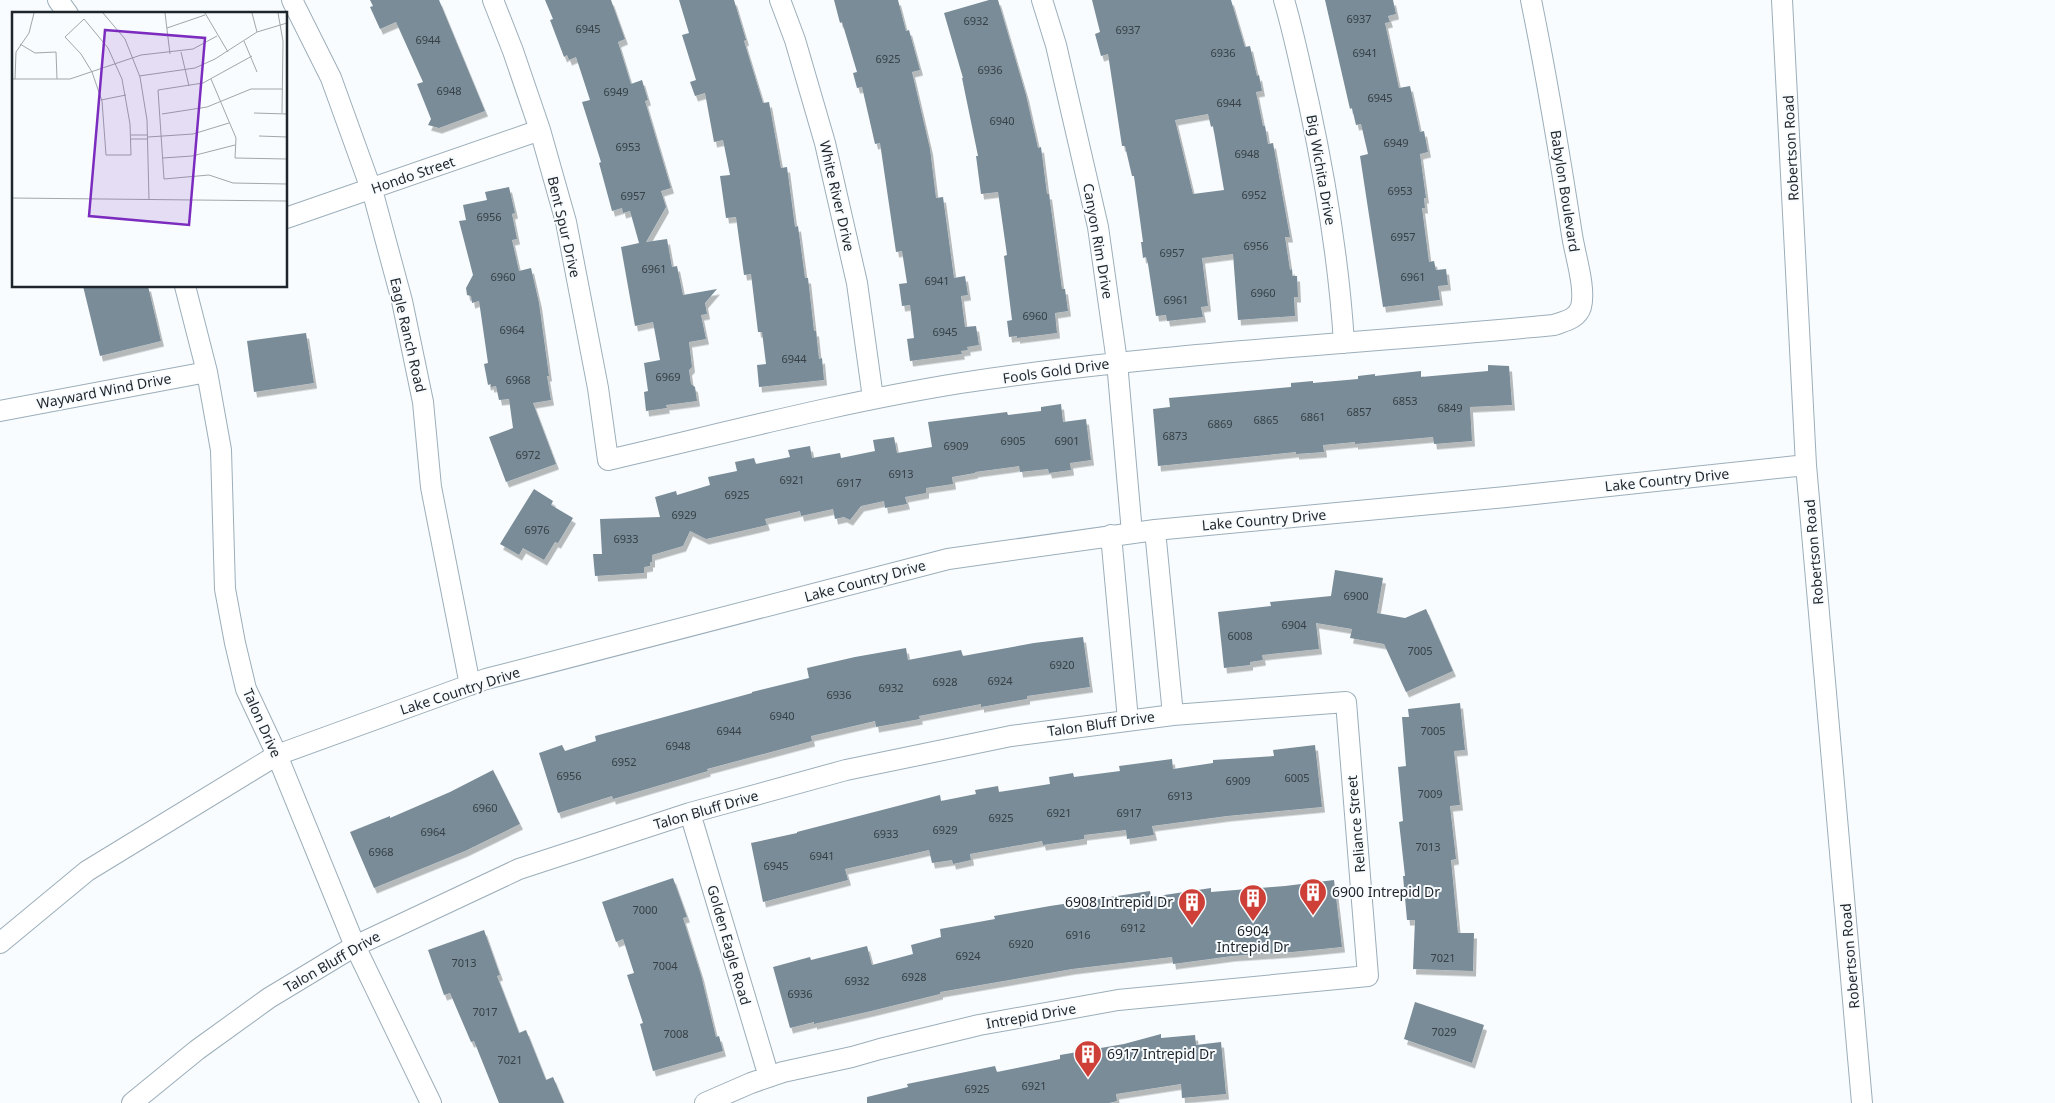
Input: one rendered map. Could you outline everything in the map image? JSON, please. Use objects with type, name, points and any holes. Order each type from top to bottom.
[{"type":"street","points":[[58,0],[67,12]]},
{"type":"street","name":"Eagle Ranch Road","points":[[292,0],[331,78],[372,189],[402,301],[423,402],[431,487],[470,685]]},
{"type":"street","name":"Bent Spur Drive","points":[[493,0],[514,51],[540,130],[566,222],[596,378],[608,460]]},
{"type":"street","name":"White River Drive","points":[[780,0],[795,40],[825,143],[857,283],[873,398]]},
{"type":"street","name":"Canyon Rim Drive","points":[[1042,0],[1056,45],[1098,227],[1116,362],[1132,532]]},
{"type":"street","name":"Big Wichita Drive","points":[[1284,0],[1324,176],[1341,287],[1344,343]]},
{"type":"street","name":"Babylon Boulevard","points":[[1511,329],[1554,325],[1574,318],[1581,306],[1582,282],[1575,252],[1547,77],[1531,0]]},
{"type":"street","name":"Robertson Road","points":[[1782,0],[1806,465],[1862,1103]]},
{"type":"street","name":"Hondo Street","points":[[288,217],[540,130]]},
{"type":"street","name":"Talon Drive","points":[[185,288],[207,372],[221,450],[225,589],[234,643],[246,689],[277,755],[355,946],[431,1103]]},
{"type":"street","name":"Fools Gold Drive","points":[[608,460],[873,398],[963,383],[1116,362],[1511,329]]},
{"type":"street","name":"Wayward Wind Drive","points":[[0,411],[207,372]]},
{"type":"street","name":"Lake Country Drive","points":[[0,944],[87,871],[277,755],[486,679],[948,559],[1132,532],[1506,497],[1806,465]]},
{"type":"street","points":[[1155,530],[1173,714]]},
{"type":"street","points":[[1111,535],[1128,720]]},
{"type":"street","name":"Talon Bluff Drive","points":[[132,1103],[197,1050],[269,998],[355,946],[519,869],[690,813],[846,770],[1011,736],[1173,714],[1346,702]]},
{"type":"street","name":"Reliance Street","points":[[1346,702],[1368,976]]},
{"type":"street","name":"Golden Eagle Road","points":[[690,813],[769,1077]]},
{"type":"street","name":"Intrepid Drive","points":[[705,1103],[769,1077],[979,1025],[1118,1000],[1368,976]]},
{"type":"building","points":[[370,0],[439,0],[485,111],[439,128],[428,125],[431,119],[417,84],[423,82],[396,22],[380,29],[370,7],[373,6]]},
{"type":"building","points":[[545,0],[611,0],[625,39],[618,42],[631,84],[642,80],[648,100],[645,101],[671,188],[661,191],[666,207],[646,242],[667,239],[672,267],[677,266],[683,295],[717,289],[705,303],[707,314],[701,315],[706,339],[689,342],[692,367],[689,370],[691,384],[695,387],[697,401],[666,405],[667,408],[646,411],[644,392],[648,391],[644,363],[660,360],[653,322],[635,326],[621,247],[639,243],[630,211],[623,213],[622,208],[612,211],[599,163],[601,162],[582,102],[590,100],[576,57],[569,60],[567,55],[564,57],[550,20],[553,19]]},
{"type":"building","points":[[679,0],[734,0],[763,103],[769,102],[781,168],[787,167],[795,227],[798,226],[805,278],[808,278],[814,331],[816,331],[819,359],[822,358],[824,380],[759,387],[757,365],[766,364],[762,332],[758,332],[751,274],[744,275],[736,217],[726,218],[720,176],[730,175],[723,140],[714,142],[705,93],[695,96],[690,82],[696,80],[682,35],[689,33]]},
{"type":"building","points":[[834,0],[898,0],[906,31],[909,30],[920,70],[912,72],[930,149],[936,198],[943,197],[954,278],[965,276],[968,295],[961,296],[965,327],[976,326],[979,345],[967,347],[968,350],[961,351],[962,354],[910,361],[907,339],[914,338],[910,305],[902,306],[899,284],[907,283],[902,251],[896,252],[880,143],[875,144],[862,87],[857,88],[853,73],[857,72]]},
{"type":"building","points":[[989,0],[998,0],[1026,95],[1038,148],[1041,147],[1062,289],[1065,289],[1068,311],[1055,313],[1057,333],[1017,338],[1017,336],[1009,337],[1007,321],[1012,320],[1004,256],[1007,255],[998,192],[981,194],[976,156],[978,156],[963,78],[944,13]]},
{"type":"building","points":[[1092,0],[1231,0],[1245,47],[1250,46],[1257,76],[1259,75],[1262,91],[1256,92],[1263,126],[1265,126],[1268,144],[1273,143],[1290,237],[1285,237],[1290,270],[1292,269],[1292,276],[1297,276],[1298,297],[1294,297],[1295,316],[1238,320],[1233,254],[1202,258],[1208,306],[1201,307],[1203,317],[1167,321],[1166,315],[1156,316],[1148,264],[1146,257],[1143,258],[1141,242],[1143,242],[1134,176],[1132,176],[1125,146],[1122,146],[1108,54],[1101,56],[1095,34],[1100,32]],"holes":[[[1208,114],[1211,127],[1213,126],[1224,190],[1193,194],[1175,120]]]},
{"type":"building","points":[[1325,0],[1393,0],[1396,14],[1388,16],[1390,22],[1385,23],[1399,88],[1410,86],[1420,132],[1424,131],[1428,152],[1420,154],[1426,198],[1424,198],[1425,208],[1422,208],[1429,262],[1434,261],[1436,270],[1446,269],[1448,285],[1438,286],[1440,300],[1383,307],[1360,156],[1368,154],[1361,124],[1356,125],[1352,108],[1350,109]]},
{"type":"building","points":[[509,187],[515,213],[512,214],[517,239],[512,240],[519,271],[531,268],[539,303],[549,376],[547,376],[551,400],[533,403],[556,464],[506,482],[489,437],[513,428],[509,399],[499,400],[496,386],[491,387],[491,384],[488,385],[484,364],[488,363],[479,301],[472,303],[471,296],[467,295],[466,288],[473,275],[459,221],[466,220],[463,205],[487,200],[485,192]]},
{"type":"building","points":[[83,288],[148,288],[161,341],[100,356]]},
{"type":"building","points":[[306,333],[314,383],[254,392],[247,341]]},
{"type":"building","points":[[1488,365],[1509,366],[1512,405],[1470,407],[1472,441],[1434,444],[1433,437],[1355,444],[1355,442],[1323,445],[1324,452],[1296,454],[1296,452],[1158,466],[1153,409],[1170,407],[1169,398],[1291,387],[1291,383],[1358,379],[1358,376],[1375,374],[1375,376],[1421,371],[1421,377],[1488,371]]},
{"type":"building","points":[[1061,404],[1063,422],[1086,419],[1091,460],[1070,463],[1071,470],[1049,473],[1048,469],[1020,472],[1019,466],[952,477],[953,484],[926,488],[926,493],[905,497],[907,504],[885,508],[884,501],[861,506],[850,520],[844,517],[835,519],[833,509],[801,516],[800,511],[765,519],[767,525],[706,539],[690,531],[683,546],[652,555],[652,562],[650,562],[650,566],[644,567],[644,573],[595,576],[593,554],[602,554],[600,519],[660,517],[655,497],[676,491],[677,495],[710,485],[708,477],[737,471],[735,462],[754,458],[756,464],[790,457],[788,450],[810,446],[812,458],[840,453],[841,458],[875,451],[873,440],[894,437],[897,453],[932,447],[928,422],[1007,412],[1008,415],[1041,411],[1041,407]]},
{"type":"building","points":[[534,489],[553,501],[551,505],[573,518],[558,543],[555,542],[544,560],[523,548],[519,555],[500,544]]},
{"type":"building","points":[[1335,570],[1383,578],[1377,613],[1405,618],[1426,609],[1453,671],[1406,692],[1384,644],[1350,638],[1352,629],[1316,623],[1319,649],[1262,655],[1263,660],[1250,662],[1250,665],[1224,668],[1218,612],[1271,606],[1270,602],[1331,596]]},
{"type":"building","points":[[1083,637],[1090,687],[1027,696],[1027,699],[981,707],[981,704],[919,716],[920,719],[876,727],[875,721],[811,736],[812,741],[707,769],[708,771],[613,799],[612,796],[558,813],[539,753],[562,745],[565,751],[596,741],[595,736],[809,678],[807,668],[855,657],[906,648],[908,660],[961,650],[963,656],[1034,643]]},
{"type":"building","points":[[1460,703],[1465,750],[1454,751],[1460,805],[1450,806],[1456,859],[1451,860],[1458,933],[1474,933],[1473,971],[1413,969],[1415,920],[1407,920],[1403,876],[1405,876],[1399,822],[1403,821],[1398,767],[1406,766],[1402,717],[1409,717],[1408,709]]},
{"type":"building","points":[[1315,745],[1322,807],[1227,816],[1152,826],[1154,835],[1127,839],[1126,830],[1084,835],[1084,839],[1043,845],[1042,841],[970,854],[971,860],[953,864],[952,860],[932,863],[929,850],[845,869],[848,880],[763,902],[751,843],[797,833],[940,795],[941,801],[976,794],[975,790],[998,786],[999,792],[1050,784],[1049,777],[1073,773],[1074,777],[1120,771],[1119,766],[1172,759],[1173,769],[1213,763],[1213,760],[1274,756],[1273,750]]},
{"type":"building","points":[[493,770],[520,824],[465,851],[374,888],[350,832],[390,816],[390,818],[450,792]]},
{"type":"building","points":[[673,878],[687,917],[683,918],[701,975],[716,1037],[719,1036],[723,1051],[653,1071],[640,1024],[643,1023],[627,975],[634,973],[623,939],[616,942],[602,902]]},
{"type":"building","points":[[1334,880],[1342,947],[1232,956],[1173,964],[1172,957],[1072,969],[940,992],[940,994],[871,1011],[790,1028],[773,967],[810,957],[811,960],[867,946],[872,965],[913,954],[911,945],[941,937],[940,929],[995,919],[994,916],[1050,906],[1150,891],[1151,897],[1211,888],[1211,892]]},
{"type":"building","points":[[484,930],[500,975],[497,976],[519,1033],[526,1030],[546,1080],[553,1077],[564,1103],[499,1103],[474,1041],[471,1042],[450,993],[444,995],[428,950]]},
{"type":"building","points":[[1415,1002],[1484,1025],[1472,1063],[1404,1039]]},
{"type":"building","points":[[1161,1034],[1161,1038],[1195,1035],[1196,1045],[1221,1042],[1226,1094],[1182,1098],[1181,1084],[1116,1094],[1117,1101],[1109,1103],[867,1103],[867,1097],[908,1087],[907,1084],[995,1066],[997,1072],[1060,1059],[1060,1055],[1124,1044]]},
{"type":"place","name":"6900 Intrepid Dr","points":[[1313,916]]},
{"type":"place","name":"6904 Intrepid Dr","points":[[1253,922]]},
{"type":"place","name":"6908 Intrepid Dr","points":[[1192,926]]},
{"type":"place","name":"6917 Intrepid Dr","points":[[1088,1078]]}]
